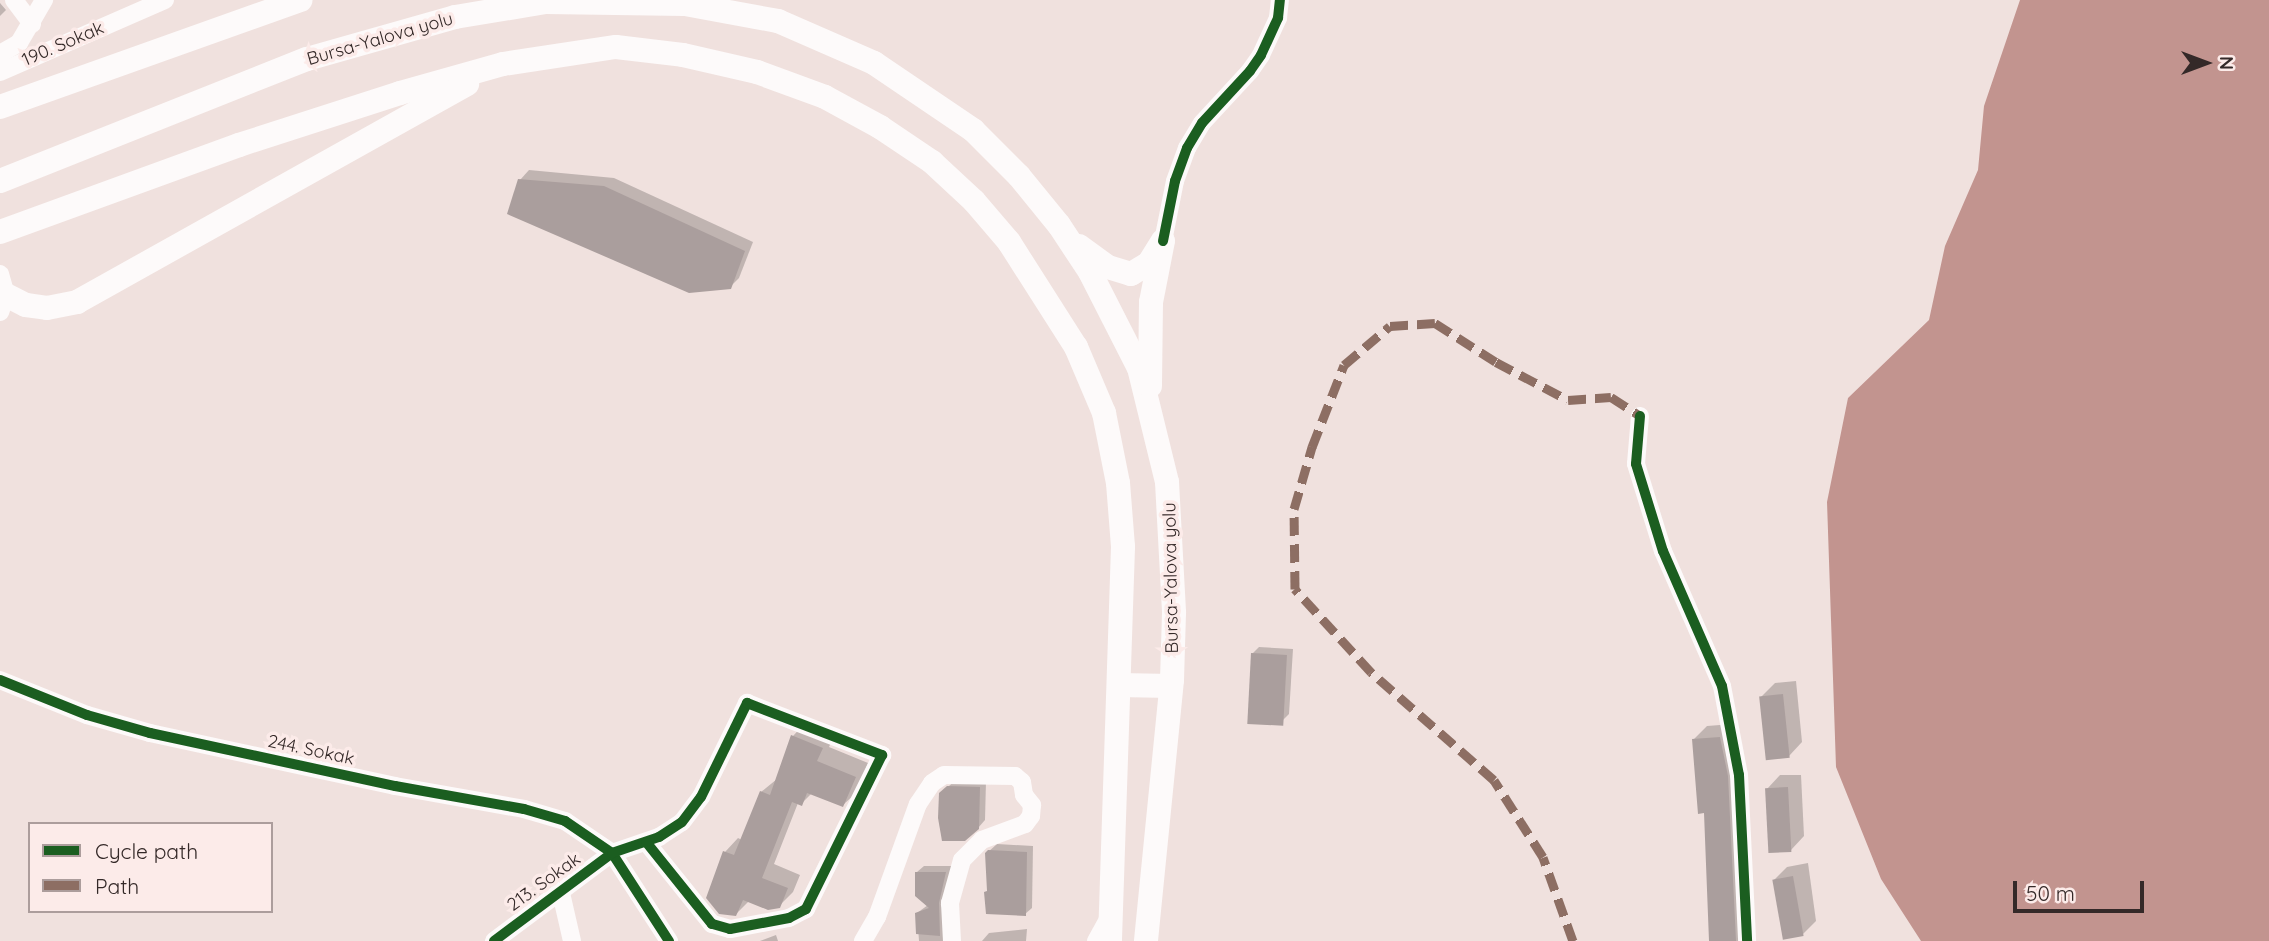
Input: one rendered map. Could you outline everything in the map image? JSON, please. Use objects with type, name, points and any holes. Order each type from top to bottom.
[{"type":"highway","points":[[0,107],[301,0]]},
{"type":"highway","name":"Bursa-Yalova yolu","points":[[0,181],[307,59],[455,17],[546,2],[680,2],[778,21],[874,63],[973,130],[1019,176],[1068,238],[1114,316],[1139,369],[1167,482],[1173,541],[1171,686],[1146,941]]},
{"type":"highway","points":[[0,232],[239,145],[503,64],[617,47],[683,55],[757,72],[825,97],[880,127],[932,162],[974,201],[1009,242],[1045,293],[1076,347],[1104,413],[1118,483],[1124,547],[1110,941]]},
{"type":"highway","points":[[2,294],[26,305],[47,308],[77,302],[503,64]]},
{"type":"highway","points":[[1068,238],[1108,267],[1131,274],[1149,264],[1163,241]]},
{"type":"highway","points":[[1150,408],[1151,302],[1163,241]]},
{"type":"highway","points":[[1119,685],[1171,686]]},
{"type":"street","points":[[13,0],[32,24]]},
{"type":"street","points":[[0,54],[19,43],[44,0]]},
{"type":"street","name":"190. Sokak","points":[[0,72],[135,6],[165,0]]},
{"type":"street","points":[[1163,241],[1175,181],[1187,148],[1202,122],[1250,71],[1261,55],[1274,28],[1280,0]]},
{"type":"street","points":[[1640,416],[1636,464],[1663,551],[1722,686],[1739,775],[1747,941]]},
{"type":"street","name":"244. Sokak","points":[[0,680],[87,715],[150,733],[395,786],[524,809],[565,821],[612,853]]},
{"type":"street","name":"213. Sokak","points":[[494,941],[612,853],[670,832],[693,810],[747,703],[882,755],[806,909],[789,918],[730,929],[712,924],[646,842]]},
{"type":"street","points":[[863,941],[877,917],[918,804],[932,783],[944,775],[1015,776],[1022,782],[1024,795],[1032,805],[1031,816],[1025,824],[982,840],[962,860],[950,903],[952,941]]},
{"type":"street","points":[[612,853],[668,941]]},
{"type":"street","points":[[561,893],[572,941]]},
{"type":"street","points":[[1096,941],[1111,913]]},
{"type":"shaded area","points":[[2020,0],[2269,0],[2269,941],[1921,941],[1881,879],[1836,767],[1827,502],[1848,398],[1929,320],[1945,246],[1978,170],[1984,106]]},
{"type":"building","points":[[518,179],[604,186],[745,251],[731,289],[689,293],[507,214]]},
{"type":"building","points":[[1251,653],[1287,655],[1283,726],[1247,724]]},
{"type":"building","points":[[1783,694],[1790,758],[1766,760],[1759,697]]},
{"type":"building","points":[[791,735],[823,748],[817,761],[856,777],[843,807],[807,793],[802,806],[792,802],[762,878],[788,888],[780,908],[768,910],[743,900],[736,916],[719,914],[706,898],[723,851],[734,855],[760,791],[770,795]]},
{"type":"building","points":[[1720,737],[1728,776],[1736,941],[1709,941],[1704,813],[1698,814],[1692,739]]},
{"type":"building","points":[[947,786],[980,787],[979,829],[965,841],[942,841],[938,818],[939,793]]},
{"type":"building","points":[[1788,787],[1791,852],[1768,853],[1765,788]]},
{"type":"building","points":[[988,850],[1027,852],[1026,916],[986,914],[985,853]]},
{"type":"building","points":[[915,872],[946,872],[939,903],[940,936],[916,934],[915,913],[929,908],[915,896]]},
{"type":"building","points":[[1793,876],[1804,936],[1783,940],[1772,880]]},
{"type":"marked path","points":[[1573,941],[1543,857],[1494,780],[1371,672],[1295,589],[1294,509],[1312,447],[1344,365],[1390,326],[1435,323],[1496,362],[1568,400],[1611,397],[1640,416]]},
{"type":"cycle path","points":[[1163,241],[1175,181],[1187,148],[1202,123],[1250,71],[1261,55],[1278,18],[1280,0]]},
{"type":"cycle path","points":[[1640,416],[1636,464],[1663,551],[1722,686],[1739,775],[1747,941]]},
{"type":"cycle path","points":[[0,680],[87,715],[150,733],[395,786],[524,809],[565,821],[612,853],[669,941]]},
{"type":"cycle path","points":[[494,941],[612,853],[659,837],[682,822],[701,797],[747,703],[882,755],[806,909],[789,918],[730,929],[712,924],[646,842]]}]
